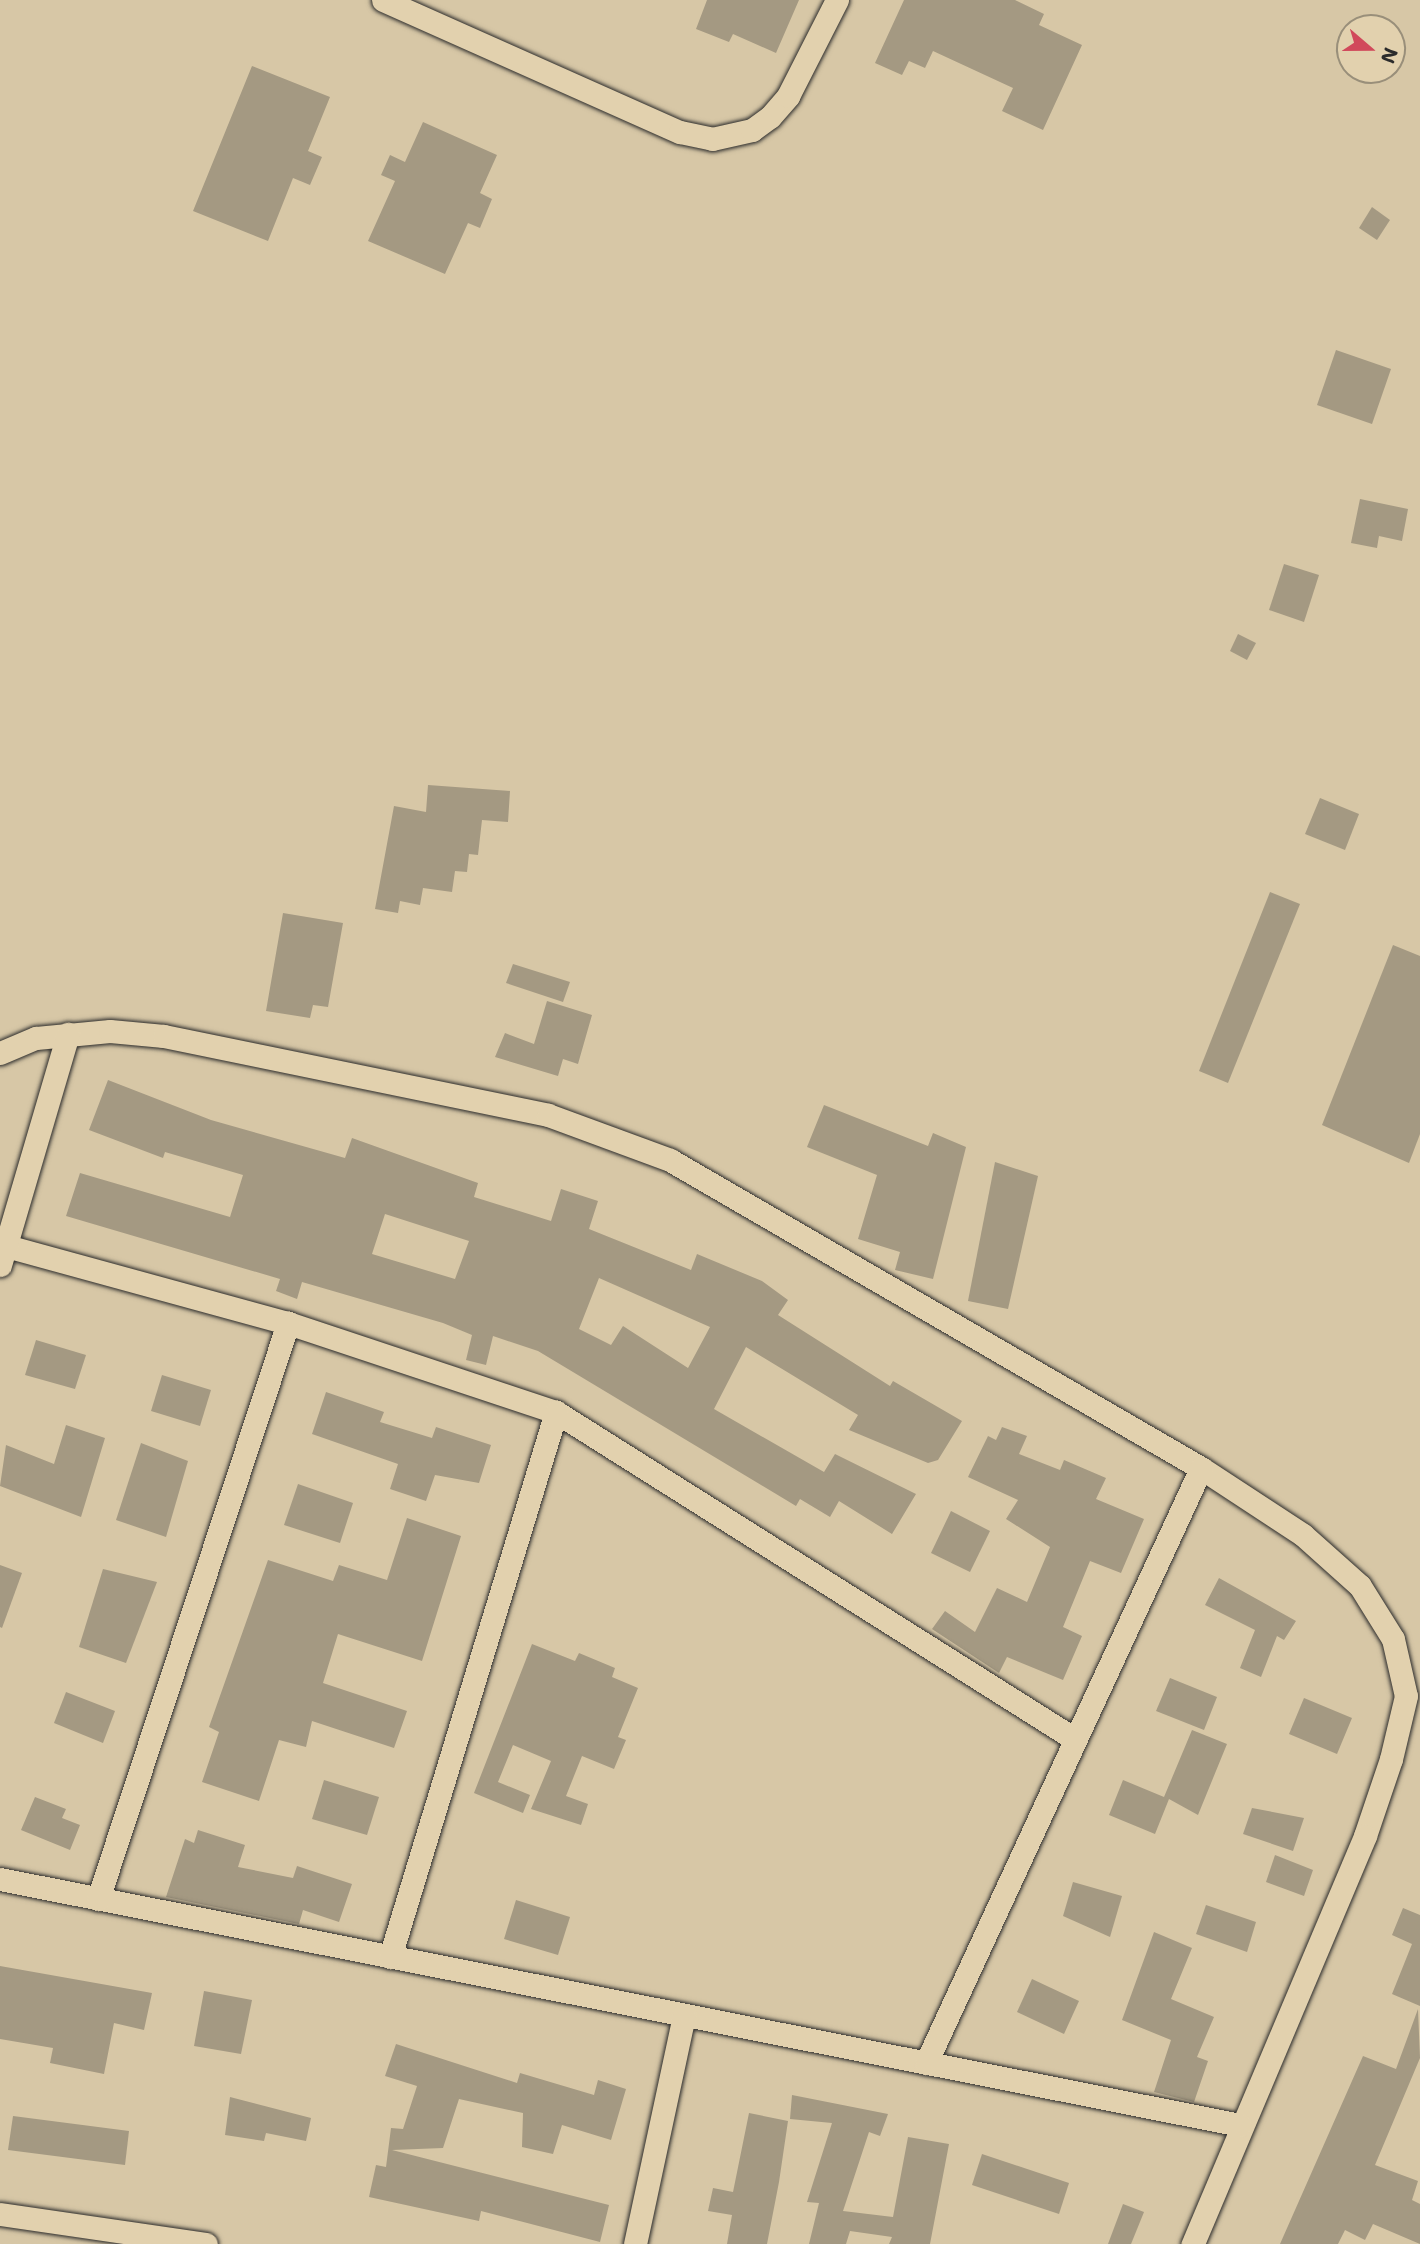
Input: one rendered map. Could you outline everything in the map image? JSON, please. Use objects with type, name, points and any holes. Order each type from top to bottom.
[{"type":"street","points":[[383,0],[681,132],[712,139],[752,130],[770,117],[788,96],[838,0]]},
{"type":"street","points":[[0,1053],[36,1038],[68,1034],[164,1036],[548,1115],[670,1160],[1201,1468],[1303,1535],[1360,1586],[1393,1639],[1406,1696],[1366,1836],[1240,2125],[1193,2244]]},
{"type":"street","points":[[68,1034],[3,1255],[288,1323],[556,1412],[1073,1738]]},
{"type":"street","points":[[98,1899],[288,1323]]},
{"type":"street","points":[[390,1956],[556,1412]]},
{"type":"street","points":[[926,2063],[1073,1738],[1201,1468]]},
{"type":"street","points":[[0,1879],[1240,2125]]},
{"type":"street","points":[[635,2244],[684,2015]]},
{"type":"street","points":[[0,2214],[206,2244]]},
{"type":"building","points":[[707,0],[799,0],[776,53],[733,34],[729,42],[696,29]]},
{"type":"building","points":[[904,0],[1015,0],[1044,14],[1039,25],[1082,45],[1043,130],[1002,111],[1013,88],[933,51],[925,68],[909,61],[902,75],[875,63]]},
{"type":"building","points":[[252,66],[330,97],[308,151],[322,157],[310,185],[293,178],[268,241],[193,211]]},
{"type":"building","points":[[423,122],[497,155],[480,193],[492,199],[480,228],[468,223],[445,274],[368,241],[395,181],[381,175],[390,155],[405,162]]},
{"type":"building","points":[[1372,207],[1390,220],[1377,240],[1359,228]]},
{"type":"building","points":[[1336,350],[1391,369],[1372,424],[1317,405]]},
{"type":"building","points":[[1360,499],[1408,509],[1402,541],[1379,536],[1377,548],[1351,543]]},
{"type":"building","points":[[1284,564],[1319,575],[1304,622],[1269,610]]},
{"type":"building","points":[[1238,634],[1256,643],[1247,660],[1230,651]]},
{"type":"building","points":[[428,785],[510,791],[508,822],[482,820],[478,855],[469,854],[467,872],[455,871],[452,892],[423,888],[420,905],[400,901],[398,913],[375,909],[394,806],[426,812]]},
{"type":"building","points":[[1320,798],[1359,814],[1345,850],[1305,834]]},
{"type":"building","points":[[1270,892],[1300,904],[1228,1083],[1199,1071]]},
{"type":"building","points":[[283,913],[343,923],[328,1007],[313,1005],[310,1018],[266,1011]]},
{"type":"building","points":[[1393,945],[1420,956],[1420,1134],[1409,1163],[1322,1125]]},
{"type":"building","points":[[513,964],[570,982],[563,1002],[506,983]]},
{"type":"building","points":[[547,1001],[592,1015],[578,1064],[563,1059],[558,1076],[495,1057],[505,1033],[534,1044]]},
{"type":"building","points":[[108,1080],[211,1120],[345,1158],[352,1138],[478,1183],[474,1197],[551,1221],[561,1189],[598,1201],[589,1229],[691,1270],[697,1254],[762,1281],[788,1300],[778,1315],[890,1386],[893,1381],[962,1421],[938,1460],[928,1463],[849,1430],[858,1415],[746,1347],[714,1409],[824,1472],[835,1454],[916,1494],[892,1534],[839,1501],[830,1517],[800,1499],[796,1506],[538,1351],[493,1336],[486,1365],[466,1360],[472,1335],[443,1323],[302,1282],[297,1299],[276,1291],[280,1279],[66,1216],[80,1173],[230,1217],[243,1175],[165,1152],[163,1158],[89,1130]],"holes":[[[385,1214],[469,1241],[455,1279],[372,1254]],[[599,1278],[710,1327],[688,1368],[623,1326],[611,1345],[579,1329]]]},
{"type":"building","points":[[824,1105],[928,1146],[933,1133],[966,1147],[933,1279],[895,1270],[900,1252],[858,1239],[877,1175],[807,1147]]},
{"type":"building","points":[[995,1162],[1038,1176],[1008,1309],[968,1301]]},
{"type":"building","points":[[36,1340],[86,1355],[75,1389],[25,1375]]},
{"type":"building","points":[[162,1375],[211,1390],[200,1426],[151,1411]]},
{"type":"building","points":[[326,1392],[384,1412],[380,1422],[432,1438],[436,1427],[491,1445],[479,1483],[435,1475],[426,1501],[390,1489],[398,1464],[312,1434]]},
{"type":"building","points":[[66,1425],[105,1438],[81,1517],[0,1486],[6,1445],[54,1464]]},
{"type":"building","points":[[1002,1427],[1027,1436],[1019,1454],[1060,1470],[1064,1460],[1106,1478],[1096,1499],[1144,1519],[1121,1573],[1090,1561],[1063,1627],[1082,1636],[1063,1680],[1007,1657],[999,1673],[932,1629],[945,1611],[975,1632],[997,1588],[1027,1602],[1050,1547],[1006,1519],[1018,1500],[968,1477],[988,1436],[996,1440]]},
{"type":"building","points":[[141,1443],[188,1461],[166,1537],[116,1520]]},
{"type":"building","points":[[298,1484],[353,1503],[340,1543],[284,1525]]},
{"type":"building","points":[[951,1511],[990,1531],[970,1572],[931,1553]]},
{"type":"building","points":[[407,1518],[461,1536],[422,1661],[338,1634],[323,1683],[407,1711],[394,1748],[312,1721],[306,1747],[279,1740],[259,1801],[202,1782],[219,1732],[209,1727],[268,1560],[333,1581],[339,1565],[387,1580]]},
{"type":"building","points":[[0,1565],[22,1573],[2,1628],[0,1627]]},
{"type":"building","points":[[103,1569],[157,1582],[126,1663],[79,1647]]},
{"type":"building","points":[[1219,1578],[1296,1621],[1284,1640],[1277,1636],[1261,1677],[1240,1668],[1255,1630],[1205,1605]]},
{"type":"building","points":[[532,1644],[575,1661],[579,1653],[615,1668],[612,1677],[638,1688],[618,1737],[626,1740],[614,1769],[582,1756],[566,1796],[588,1804],[581,1825],[531,1809],[551,1761],[513,1745],[498,1782],[530,1795],[523,1813],[474,1793]]},
{"type":"building","points":[[1170,1678],[1217,1697],[1204,1730],[1156,1711]]},
{"type":"building","points":[[66,1692],[115,1711],[103,1743],[54,1723]]},
{"type":"building","points":[[1304,1698],[1352,1718],[1337,1754],[1289,1734]]},
{"type":"building","points":[[1192,1730],[1227,1744],[1198,1815],[1169,1799],[1155,1834],[1109,1815],[1123,1780],[1164,1797]]},
{"type":"building","points":[[324,1780],[379,1797],[367,1835],[312,1819]]},
{"type":"building","points":[[35,1797],[66,1809],[62,1818],[80,1825],[70,1850],[21,1830]]},
{"type":"building","points":[[1252,1808],[1304,1818],[1293,1851],[1243,1834]]},
{"type":"building","points":[[198,1830],[245,1845],[238,1867],[293,1878],[297,1866],[352,1884],[339,1922],[303,1910],[299,1924],[166,1897],[185,1839],[194,1843]]},
{"type":"building","points":[[1275,1855],[1313,1870],[1304,1896],[1266,1882]]},
{"type":"building","points":[[1073,1882],[1122,1896],[1110,1937],[1063,1916]]},
{"type":"building","points":[[516,1900],[570,1917],[558,1955],[504,1939]]},
{"type":"building","points":[[1206,1905],[1256,1922],[1247,1952],[1196,1934]]},
{"type":"building","points":[[1403,1908],[1420,1915],[1420,2006],[1392,1994],[1412,1944],[1392,1935]]},
{"type":"building","points":[[1154,1932],[1192,1948],[1171,1999],[1214,2017],[1197,2057],[1208,2061],[1194,2102],[1154,2092],[1171,2040],[1122,2020]]},
{"type":"building","points":[[0,1966],[152,1993],[144,2030],[114,2023],[104,2074],[50,2063],[53,2048],[0,2039]]},
{"type":"building","points":[[1032,1979],[1079,2001],[1064,2034],[1017,2012]]},
{"type":"building","points":[[204,1991],[252,2000],[241,2054],[194,2046]]},
{"type":"building","points":[[1418,2009],[1420,2058],[1375,2165],[1418,2181],[1412,2200],[1420,2204],[1420,2244],[1373,2224],[1365,2240],[1345,2230],[1338,2244],[1280,2244],[1363,2056],[1396,2069]]},
{"type":"building","points":[[396,2044],[517,2083],[520,2073],[594,2095],[598,2080],[626,2089],[611,2140],[562,2125],[553,2154],[522,2147],[523,2113],[459,2099],[443,2148],[392,2150],[609,2205],[600,2242],[481,2211],[479,2221],[369,2197],[376,2165],[386,2167],[391,2128],[403,2129],[417,2086],[385,2076]]},
{"type":"building","points":[[792,2095],[888,2114],[880,2136],[869,2132],[843,2211],[893,2217],[908,2137],[949,2144],[930,2244],[889,2244],[892,2237],[850,2231],[846,2244],[809,2244],[819,2203],[807,2202],[832,2123],[790,2119]]},
{"type":"building","points":[[230,2097],[311,2118],[306,2141],[266,2133],[264,2141],[225,2135]]},
{"type":"building","points":[[749,2113],[788,2121],[779,2182],[767,2244],[727,2244],[732,2215],[708,2211],[713,2188],[733,2192]]},
{"type":"building","points":[[13,2116],[129,2131],[125,2165],[8,2150]]},
{"type":"building","points":[[982,2154],[1069,2183],[1059,2214],[972,2185]]},
{"type":"building","points":[[1123,2204],[1144,2212],[1131,2244],[1108,2244]]}]
